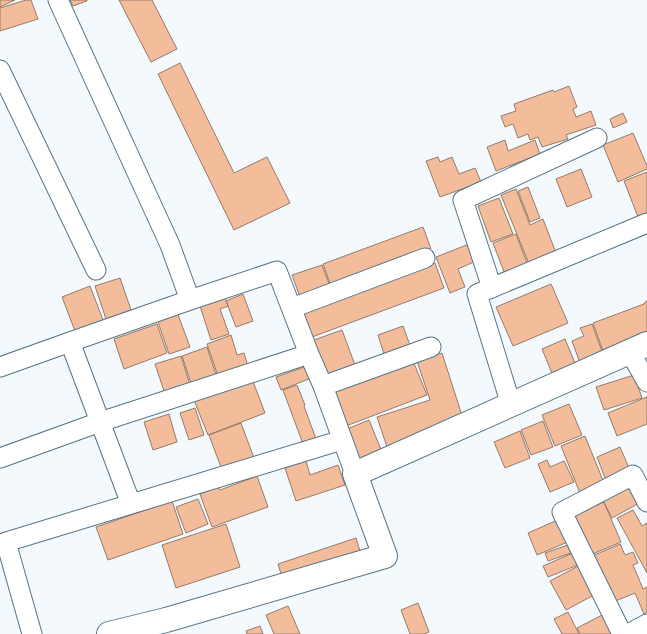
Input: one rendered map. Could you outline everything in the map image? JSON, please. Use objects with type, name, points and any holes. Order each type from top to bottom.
[{"type":"street","points":[[58,0],[170,245],[190,300]]},
{"type":"street","points":[[0,70],[96,270]]},
{"type":"street","points":[[492,288],[463,200],[597,138]]},
{"type":"street","points":[[511,405],[477,294],[647,223]]},
{"type":"street","points":[[292,308],[425,258]]},
{"type":"street","points":[[0,367],[277,271],[323,386],[385,556],[166,620],[109,634]]},
{"type":"street","points":[[70,342],[131,504]]},
{"type":"street","points":[[323,386],[431,347]]},
{"type":"street","points":[[355,474],[639,348],[647,382]]},
{"type":"street","points":[[0,458],[100,422],[309,354]]},
{"type":"street","points":[[32,634],[6,542],[342,440]]},
{"type":"street","points":[[622,634],[562,512],[640,470],[647,502]]},
{"type":"street","points":[[628,634],[647,624]]},
{"type":"building","points":[[0,0],[15,0],[0,7]]},
{"type":"building","points":[[31,0],[38,19],[0,31],[0,8]]},
{"type":"building","points":[[70,0],[87,0],[87,1],[73,6]]},
{"type":"building","points":[[119,0],[152,0],[177,49],[151,62]]},
{"type":"building","points":[[180,63],[234,173],[267,157],[290,203],[234,230],[158,74]]},
{"type":"building","points":[[569,86],[577,107],[573,109],[576,117],[591,111],[596,125],[566,135],[568,139],[542,147],[538,137],[530,140],[528,134],[518,138],[513,124],[505,127],[501,116],[516,111],[514,104]]},
{"type":"building","points":[[623,113],[627,122],[613,128],[610,119]]},
{"type":"building","points":[[633,133],[647,169],[618,182],[603,145]]},
{"type":"building","points":[[505,140],[508,151],[535,140],[540,154],[496,171],[487,147]]},
{"type":"building","points":[[438,157],[440,162],[452,157],[459,174],[475,168],[481,182],[440,197],[426,161]]},
{"type":"building","points":[[581,169],[592,197],[567,207],[556,179]]},
{"type":"building","points":[[647,172],[647,213],[638,217],[624,181]]},
{"type":"building","points":[[528,187],[540,218],[530,222],[518,191]]},
{"type":"building","points":[[516,189],[530,225],[543,219],[556,253],[529,264],[501,195]]},
{"type":"building","points":[[499,198],[513,234],[491,242],[478,206]]},
{"type":"building","points":[[423,227],[431,249],[331,286],[323,264]]},
{"type":"building","points":[[516,234],[529,268],[506,277],[493,243]]},
{"type":"building","points":[[469,244],[476,261],[458,269],[465,287],[450,293],[436,257]]},
{"type":"building","points":[[435,263],[444,288],[312,337],[303,312]]},
{"type":"building","points":[[322,265],[330,286],[300,297],[292,275]]},
{"type":"building","points":[[120,278],[131,310],[106,319],[95,286]]},
{"type":"building","points":[[551,284],[568,323],[513,346],[496,307]]},
{"type":"building","points":[[90,286],[103,320],[75,331],[62,297]]},
{"type":"building","points":[[243,294],[253,321],[236,327],[226,301]]},
{"type":"building","points":[[225,297],[228,306],[220,309],[229,334],[211,340],[200,306]]},
{"type":"building","points":[[647,301],[647,334],[603,351],[593,323],[644,304]]},
{"type":"building","points":[[177,312],[190,347],[169,354],[157,319]]},
{"type":"building","points":[[157,324],[167,353],[124,369],[114,339]]},
{"type":"building","points":[[592,324],[603,354],[580,363],[572,341],[584,336],[580,328]]},
{"type":"building","points":[[403,326],[411,348],[385,357],[378,335]]},
{"type":"building","points":[[342,330],[355,365],[327,376],[314,340]]},
{"type":"building","points":[[231,335],[237,355],[244,353],[248,366],[218,376],[207,344]]},
{"type":"building","points":[[565,339],[577,368],[554,378],[542,349]]},
{"type":"building","points":[[207,347],[217,378],[192,386],[182,356]]},
{"type":"building","points":[[442,353],[465,425],[388,450],[377,417],[430,400],[417,361]]},
{"type":"building","points":[[181,356],[190,385],[165,394],[155,364]]},
{"type":"building","points":[[413,361],[427,395],[346,426],[333,391]]},
{"type":"building","points":[[307,366],[311,378],[281,390],[276,377]]},
{"type":"building","points":[[634,375],[642,398],[604,410],[596,387]]},
{"type":"building","points":[[252,379],[265,413],[208,435],[194,400]]},
{"type":"building","points":[[297,385],[316,439],[303,444],[283,390]]},
{"type":"building","points":[[647,397],[647,424],[617,436],[608,413]]},
{"type":"building","points":[[569,404],[582,435],[555,446],[542,415]]},
{"type":"building","points":[[195,408],[204,435],[189,440],[180,413]]},
{"type":"building","points":[[169,414],[177,442],[153,450],[144,422]]},
{"type":"building","points":[[369,420],[382,452],[359,461],[347,429]]},
{"type":"building","points":[[543,421],[553,447],[531,455],[521,430]]},
{"type":"building","points":[[241,423],[254,458],[222,470],[209,435]]},
{"type":"building","points":[[520,431],[530,458],[505,468],[494,442]]},
{"type":"building","points":[[585,436],[604,483],[580,493],[561,446]]},
{"type":"building","points":[[620,447],[629,468],[605,478],[597,457]]},
{"type":"building","points":[[547,460],[550,467],[564,461],[574,482],[550,492],[538,464]]},
{"type":"building","points":[[306,461],[310,475],[338,465],[345,485],[296,501],[285,468]]},
{"type":"building","points":[[257,476],[268,507],[212,527],[200,494],[218,487],[220,490]]},
{"type":"building","points":[[632,482],[643,501],[612,518],[602,499]]},
{"type":"building","points":[[198,499],[208,524],[186,533],[176,507]]},
{"type":"building","points":[[172,501],[183,534],[108,560],[96,527]]},
{"type":"building","points":[[604,502],[621,542],[590,555],[573,515]]},
{"type":"building","points":[[633,510],[642,526],[647,523],[647,573],[617,518]]},
{"type":"building","points":[[560,519],[570,541],[537,555],[528,533]]},
{"type":"building","points":[[226,524],[240,567],[176,588],[162,545]]},
{"type":"building","points":[[356,538],[360,551],[282,577],[278,564]]},
{"type":"building","points":[[620,544],[625,555],[633,552],[638,563],[633,565],[643,589],[647,587],[647,612],[644,614],[635,593],[613,602],[592,556]]},
{"type":"building","points":[[568,545],[571,553],[548,561],[545,553]]},
{"type":"building","points":[[573,553],[578,565],[548,577],[543,566]]},
{"type":"building","points":[[580,565],[596,594],[566,610],[550,581]]},
{"type":"building","points":[[418,603],[429,632],[410,634],[401,610]]},
{"type":"building","points":[[288,606],[300,634],[274,634],[266,615]]},
{"type":"building","points":[[568,612],[579,634],[562,634],[554,619]]},
{"type":"building","points":[[602,615],[612,634],[580,634],[577,628]]},
{"type":"building","points":[[260,626],[263,634],[247,634],[246,631]]}]
